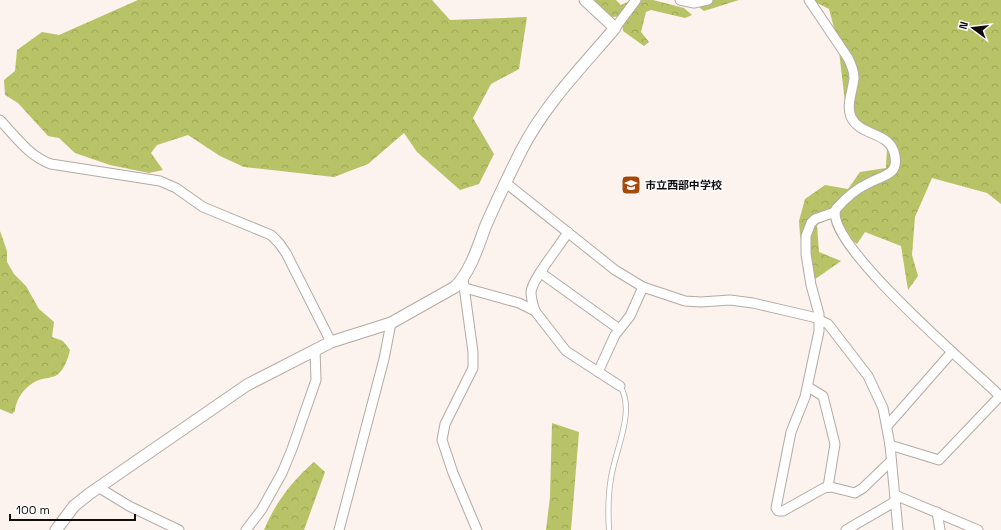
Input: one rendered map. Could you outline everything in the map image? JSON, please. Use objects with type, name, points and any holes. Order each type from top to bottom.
[{"type":"street","points":[[585,0],[615,28]]},
{"type":"street","points":[[478,530],[452,473],[442,440],[445,424],[473,368],[473,352],[464,284],[520,151],[544,111],[615,28],[636,0]]},
{"type":"street","points":[[680,0],[694,2],[708,0]]},
{"type":"street","points":[[810,0],[848,58],[852,68],[854,77],[850,115],[854,122],[861,128],[887,140],[893,150],[896,160],[895,168],[888,175],[867,183],[839,205],[835,212],[815,219],[811,223],[806,236],[805,245],[810,278],[819,319],[819,331],[804,404],[792,428],[776,508],[778,511],[783,511],[820,489],[828,487],[855,493],[863,488],[891,461]]},
{"type":"street","points":[[0,120],[34,156],[51,164],[160,181],[176,188],[203,207],[271,235],[286,253],[331,342]]},
{"type":"street","points":[[506,184],[615,270],[643,287],[685,301],[741,302],[769,306],[819,319],[832,328],[868,376],[880,399],[890,445],[898,530]]},
{"type":"street","points":[[835,212],[839,226],[856,254],[907,309],[1001,396],[939,460],[890,445]]},
{"type":"street","points":[[568,232],[531,291],[535,311],[564,349],[620,386]]},
{"type":"street","points":[[541,273],[619,329]]},
{"type":"street","points":[[56,530],[74,506],[98,487],[228,397],[315,349],[331,342],[391,323],[455,287],[464,284],[519,303],[535,311]]},
{"type":"street","points":[[598,372],[619,329],[630,316],[643,287]]},
{"type":"street","points":[[339,530],[384,359],[391,323]]},
{"type":"street","points":[[246,530],[262,509],[282,473],[316,380],[315,349]]},
{"type":"street","points":[[887,426],[952,352]]},
{"type":"street","points":[[808,387],[823,396],[835,440],[828,487]]},
{"type":"street","points":[[98,487],[129,506],[179,530]]},
{"type":"street","points":[[896,498],[937,512],[978,530]]},
{"type":"street","points":[[846,530],[896,498]]},
{"type":"street","points":[[937,512],[940,530]]},
{"type":"lane","points":[[609,530],[610,480],[625,422],[625,397],[620,386]]},
{"type":"green space","points":[[138,0],[432,0],[450,20],[527,17],[519,69],[491,84],[473,118],[494,154],[479,184],[460,190],[417,152],[404,133],[368,164],[334,177],[244,167],[220,156],[188,135],[157,145],[151,153],[163,170],[149,173],[110,165],[75,153],[59,138],[48,136],[18,103],[5,95],[4,80],[15,71],[17,50],[42,32],[59,35]]},
{"type":"green space","points":[[589,0],[616,0],[621,5],[632,0],[653,0],[684,8],[692,15],[685,18],[651,10],[646,12],[641,32],[649,42],[644,46],[623,31],[621,16],[613,17]]},
{"type":"green space","points":[[699,0],[739,0],[704,11],[700,8]]},
{"type":"green space","points":[[811,0],[1001,0],[1001,204],[987,193],[932,178],[915,217],[912,255],[918,276],[908,290],[901,246],[865,232],[857,244],[845,235],[836,215],[817,225],[819,252],[841,261],[811,282],[800,235],[799,221],[805,199],[825,185],[848,189],[860,172],[886,168],[887,147],[860,125],[845,102],[838,43],[829,9]]},
{"type":"green space","points":[[0,231],[7,251],[7,262],[14,274],[26,286],[39,309],[54,322],[52,337],[63,341],[70,350],[66,363],[60,373],[34,382],[30,385],[22,392],[17,401],[15,411],[12,414],[0,409]]},
{"type":"green space","points":[[552,423],[579,432],[571,530],[546,530],[550,497]]},
{"type":"green space","points":[[314,462],[325,472],[304,530],[264,530],[279,501],[298,477]]},
{"type":"place","name":"市立西部中学校","points":[[631,185]]}]
